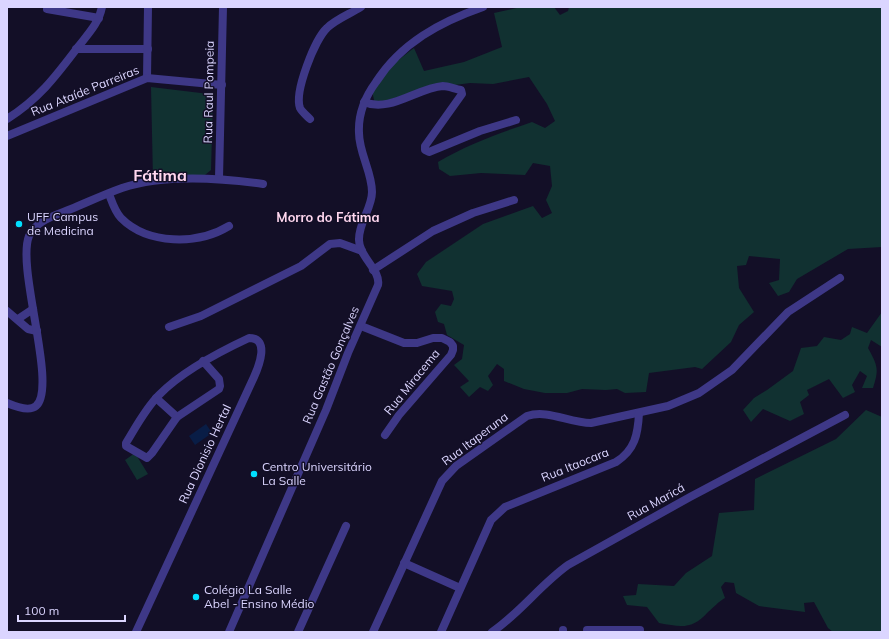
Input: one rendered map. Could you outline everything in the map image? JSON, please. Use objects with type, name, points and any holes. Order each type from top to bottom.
[{"type":"street","points":[[7,119],[41,94],[99,18],[102,7]]},
{"type":"street","points":[[147,78],[148,7]]},
{"type":"street","name":"Rua Raul Pompeia","points":[[219,178],[223,7]]},
{"type":"street","points":[[310,119],[300,108],[299,98],[302,80],[312,51],[327,27],[361,7]]},
{"type":"street","name":"Rua Gastão Gonçalves","points":[[229,632],[378,285],[377,275],[362,251],[359,236],[372,194],[371,182],[359,142],[359,125],[364,102],[383,71],[410,44],[448,20],[483,7]]},
{"type":"street","points":[[47,9],[99,18]]},
{"type":"street","points":[[76,49],[148,49]]},
{"type":"street","name":"Rua Ataíde Parreiras","points":[[7,136],[147,78],[222,85]]},
{"type":"street","points":[[364,102],[382,105],[443,86],[461,90],[462,94],[425,146],[425,150],[429,152],[480,131],[516,120]]},
{"type":"street","points":[[7,402],[22,408],[32,408],[37,406],[40,400],[40,359],[26,252],[28,241],[33,230],[50,218],[122,188],[155,181],[219,178],[263,184]]},
{"type":"street","points":[[109,194],[113,206],[122,219],[149,236],[166,239],[196,237],[222,231],[229,226]]},
{"type":"street","points":[[373,270],[433,230],[473,213],[514,200]]},
{"type":"street","points":[[169,327],[201,316],[301,266],[330,244],[340,243],[362,251]]},
{"type":"street","points":[[638,413],[668,406],[699,393],[719,380],[743,359],[788,312],[840,278]]},
{"type":"street","points":[[18,319],[34,309]]},
{"type":"street","points":[[7,311],[28,329],[37,331]]},
{"type":"street","name":"Rua Miracema","points":[[361,326],[404,343],[417,344],[438,337],[446,339],[453,346],[453,350],[450,354],[399,415],[385,435]]},
{"type":"street","name":"Rua Dionisio Hertal","points":[[136,632],[254,377],[260,363],[261,349],[258,342],[253,338],[249,338],[203,361],[168,387],[156,398],[126,443],[126,446],[147,458],[177,417],[206,398],[220,386],[219,379],[203,361]]},
{"type":"street","points":[[156,398],[177,417]]},
{"type":"street","name":"Rua Itaperuna","points":[[373,632],[447,474],[456,466],[527,416],[538,413],[591,423],[638,413]]},
{"type":"street","name":"Rua Itaocara","points":[[441,632],[491,520],[506,507],[616,462],[625,456],[634,445],[638,413]]},
{"type":"street","name":"Rua Maricá","points":[[492,632],[503,625],[554,575],[568,565],[690,497],[845,414]]},
{"type":"street","points":[[298,632],[346,526]]},
{"type":"street","points":[[404,564],[460,588]]},
{"type":"street","points":[[587,630],[640,630]]},
{"type":"green space","points":[[521,7],[554,7],[560,15],[568,11],[569,7],[882,7],[882,247],[848,249],[797,279],[789,292],[778,296],[769,283],[779,280],[780,259],[749,256],[746,265],[737,266],[739,288],[754,312],[739,325],[731,342],[702,369],[695,367],[649,373],[646,392],[625,393],[617,389],[582,389],[567,393],[545,393],[524,389],[504,381],[504,369],[497,364],[488,376],[493,385],[488,391],[480,387],[469,397],[460,387],[469,381],[454,365],[462,359],[464,345],[447,335],[444,324],[438,322],[435,312],[441,304],[451,306],[454,299],[452,291],[422,286],[417,274],[426,262],[483,224],[533,206],[542,218],[552,213],[546,200],[552,186],[550,166],[533,163],[525,175],[481,173],[450,176],[439,169],[438,162],[472,144],[520,126],[532,122],[545,128],[555,121],[547,104],[529,77],[493,84],[470,83],[424,89],[375,104],[372,91],[393,64],[414,48],[424,71],[464,62],[502,47],[494,13]]},
{"type":"green space","points":[[151,87],[209,94],[213,98],[211,170],[200,179],[153,179]]},
{"type":"green space","points":[[882,312],[882,347],[871,340],[868,348],[876,364],[877,372],[873,388],[862,388],[867,376],[860,371],[852,385],[855,392],[843,398],[829,379],[807,390],[809,395],[800,402],[804,414],[790,421],[763,409],[751,422],[743,410],[754,398],[793,371],[801,348],[817,346],[824,337],[841,340],[850,334],[852,327],[867,333]]},
{"type":"green space","points":[[866,410],[882,417],[882,632],[833,632],[828,628],[814,602],[804,603],[805,612],[759,606],[736,593],[734,583],[725,582],[721,587],[725,598],[697,622],[686,626],[674,626],[659,623],[647,607],[627,605],[623,596],[636,595],[638,584],[674,586],[686,573],[712,556],[719,513],[754,510],[755,479],[836,439]]},
{"type":"green space","points":[[135,453],[148,474],[137,480],[125,460]]},
{"type":"water","points":[[206,424],[212,433],[195,445],[189,436]]},
{"type":"place","name":"UFF Campus de Medicina","points":[[19,224]]},
{"type":"place","name":"Centro Universitário La Salle","points":[[254,474]]},
{"type":"place","name":"Colégio La Salle Abel - Ensino Médio","points":[[196,597]]},
{"type":"district","name":"Fátima","points":[[160,175]]},
{"type":"district","name":"Morro do Fátima","points":[[328,217]]}]
